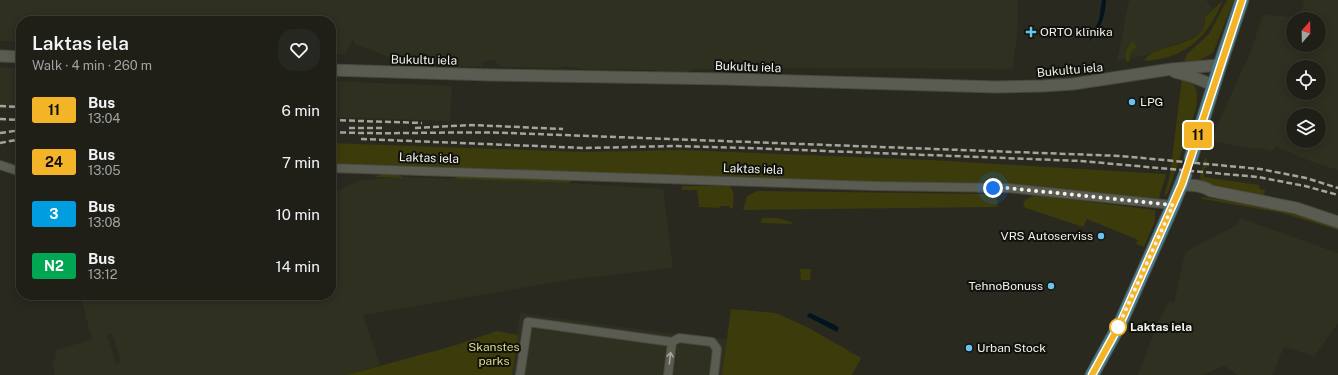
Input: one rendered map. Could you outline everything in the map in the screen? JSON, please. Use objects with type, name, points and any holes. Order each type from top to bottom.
[{"type":"main road","points":[[1191,158],[1213,85],[1242,0]]},
{"type":"main road","points":[[1092,375],[1120,324],[1183,180]]},
{"type":"street","points":[[0,56],[16,57]]},
{"type":"street","name":"Bukultu iela","points":[[336,70],[491,75],[1043,86],[1073,84],[1163,70],[1220,65]]},
{"type":"street","name":"Bukultu iela","points":[[1163,70],[1193,76],[1213,85]]},
{"type":"street","points":[[0,164],[16,170]]},
{"type":"street","name":"Laktas iela","points":[[336,168],[875,186],[1008,188],[1173,205]]},
{"type":"street","points":[[1183,180],[1193,185],[1205,188],[1211,192],[1284,206],[1338,222]]},
{"type":"street","points":[[520,375],[528,322],[672,342],[679,338],[712,342],[717,349],[714,375]]},
{"type":"street","points":[[668,375],[672,342]]},
{"type":"shaded area","points":[[0,0],[1018,0],[1017,40],[1013,69],[765,68],[718,63],[713,69],[667,73],[656,70],[582,69],[565,66],[558,68],[501,67],[493,60],[485,61],[481,67],[418,65],[418,58],[389,57],[355,44],[353,39],[345,54],[336,54],[336,16],[16,16],[16,42],[0,41]]},
{"type":"shaded area","points":[[1129,0],[1206,0],[1213,9],[1205,17],[1205,24],[1202,32],[1194,37],[1148,55],[1117,61]]},
{"type":"shaded area","points":[[1302,0],[1338,0],[1338,170],[1307,160],[1275,146],[1273,151],[1211,141],[1250,53],[1263,15],[1286,16],[1286,52],[1326,52],[1326,12],[1300,12],[1304,2]]},
{"type":"shaded area","points":[[0,67],[16,68],[16,110],[0,109]]},
{"type":"shaded area","points":[[336,81],[452,86],[450,121],[336,117]]},
{"type":"shaded area","points":[[406,177],[569,183],[663,189],[673,268],[568,280],[363,315],[380,365],[346,375],[55,375],[52,361],[56,359],[54,351],[92,339],[81,300],[336,300],[336,191],[362,180]],"holes":[[[112,333],[121,362],[116,364],[107,335]]]},
{"type":"shaded area","points":[[1240,218],[1338,253],[1338,323],[1314,356],[1284,347],[1272,375],[1238,375],[1224,366],[1202,375],[1138,375],[1157,324],[1169,301],[1174,303],[1185,252],[1238,224]]},
{"type":"shaded area","points":[[520,313],[665,333],[727,339],[722,375],[512,375]]},
{"type":"green space","points":[[1223,0],[1210,25],[1194,44],[1172,56],[1144,61],[1148,56],[1162,49],[1195,37],[1203,29],[1205,17]]},
{"type":"green space","points":[[1227,0],[1234,0],[1213,53],[1196,62],[1184,61],[1187,54],[1209,34]]},
{"type":"green space","points":[[1132,41],[1137,47],[1131,53],[1130,61],[1126,62],[1126,51]]},
{"type":"green space","points":[[1182,78],[1192,83],[1196,89],[1196,109],[1168,193],[1164,196],[1170,175]]},
{"type":"green space","points":[[336,143],[583,152],[683,150],[931,160],[1166,175],[1159,198],[1010,184],[837,181],[336,163]]},
{"type":"green space","points":[[1205,158],[1207,159],[1206,168],[1204,168],[1204,177],[1259,185],[1260,189],[1265,190],[1264,196],[1202,183],[1200,176]]},
{"type":"green space","points":[[396,173],[404,178],[374,177],[380,175]]},
{"type":"green space","points":[[456,176],[572,180],[569,183],[455,179]]},
{"type":"green space","points":[[682,186],[729,186],[733,190],[733,209],[729,206],[721,206],[720,208],[699,207],[697,190],[682,190]]},
{"type":"green space","points":[[758,191],[993,194],[998,201],[997,207],[743,210],[747,196]]},
{"type":"green space","points":[[1035,195],[1155,210],[1155,221],[1144,247],[1136,244],[1138,240],[1087,219],[1083,227],[1023,207],[1025,200]]},
{"type":"green space","points":[[1201,197],[1253,205],[1287,213],[1321,222],[1338,228],[1338,230],[1282,213],[1203,199]]},
{"type":"green space","points":[[763,218],[777,218],[791,222],[792,224],[761,223]]},
{"type":"green space","points":[[799,269],[811,269],[810,280],[801,280]]},
{"type":"green space","points":[[731,309],[776,313],[809,328],[861,358],[852,375],[722,375]]},
{"type":"green space","name":"Skanstes parks","points":[[497,331],[518,335],[512,375],[346,375],[453,346]]},
{"type":"water","points":[[1102,0],[1106,0],[1105,12],[1097,32],[1089,42],[1099,20]]},
{"type":"water","points":[[810,313],[837,326],[839,328],[837,332],[808,317],[807,315]]},
{"type":"railway","points":[[0,106],[16,107]]},
{"type":"railway","points":[[0,119],[16,120]]},
{"type":"railway","points":[[336,120],[422,123]]},
{"type":"railway","points":[[415,128],[472,125],[563,129]]},
{"type":"railway","points":[[349,128],[383,128]]},
{"type":"railway","points":[[0,133],[16,131]]},
{"type":"railway","points":[[336,132],[509,133],[1121,156],[1260,169],[1306,178],[1338,188]]},
{"type":"railway","points":[[361,139],[585,148],[675,146],[748,148],[1081,161],[1258,177],[1305,186],[1338,195]]},
{"type":"railway","points":[[0,143],[16,140]]},
{"type":"bus line","name":"11","points":[[1092,375],[1120,324],[1182,184],[1242,0]]},
{"type":"place","name":"ORTO klīnika","points":[[1031,32]]},
{"type":"place","name":"LPG","points":[[1132,102]]},
{"type":"place","name":"VRS Autoserviss","points":[[1101,236]]},
{"type":"place","name":"TehnoBonuss","points":[[1051,286]]},
{"type":"place","name":"Laktas iela","points":[[1118,327]]},
{"type":"place","name":"Urban Stock","points":[[969,348]]},
{"type":"route","points":[[993,188],[1008,188],[1173,205],[1118,327]]}]
